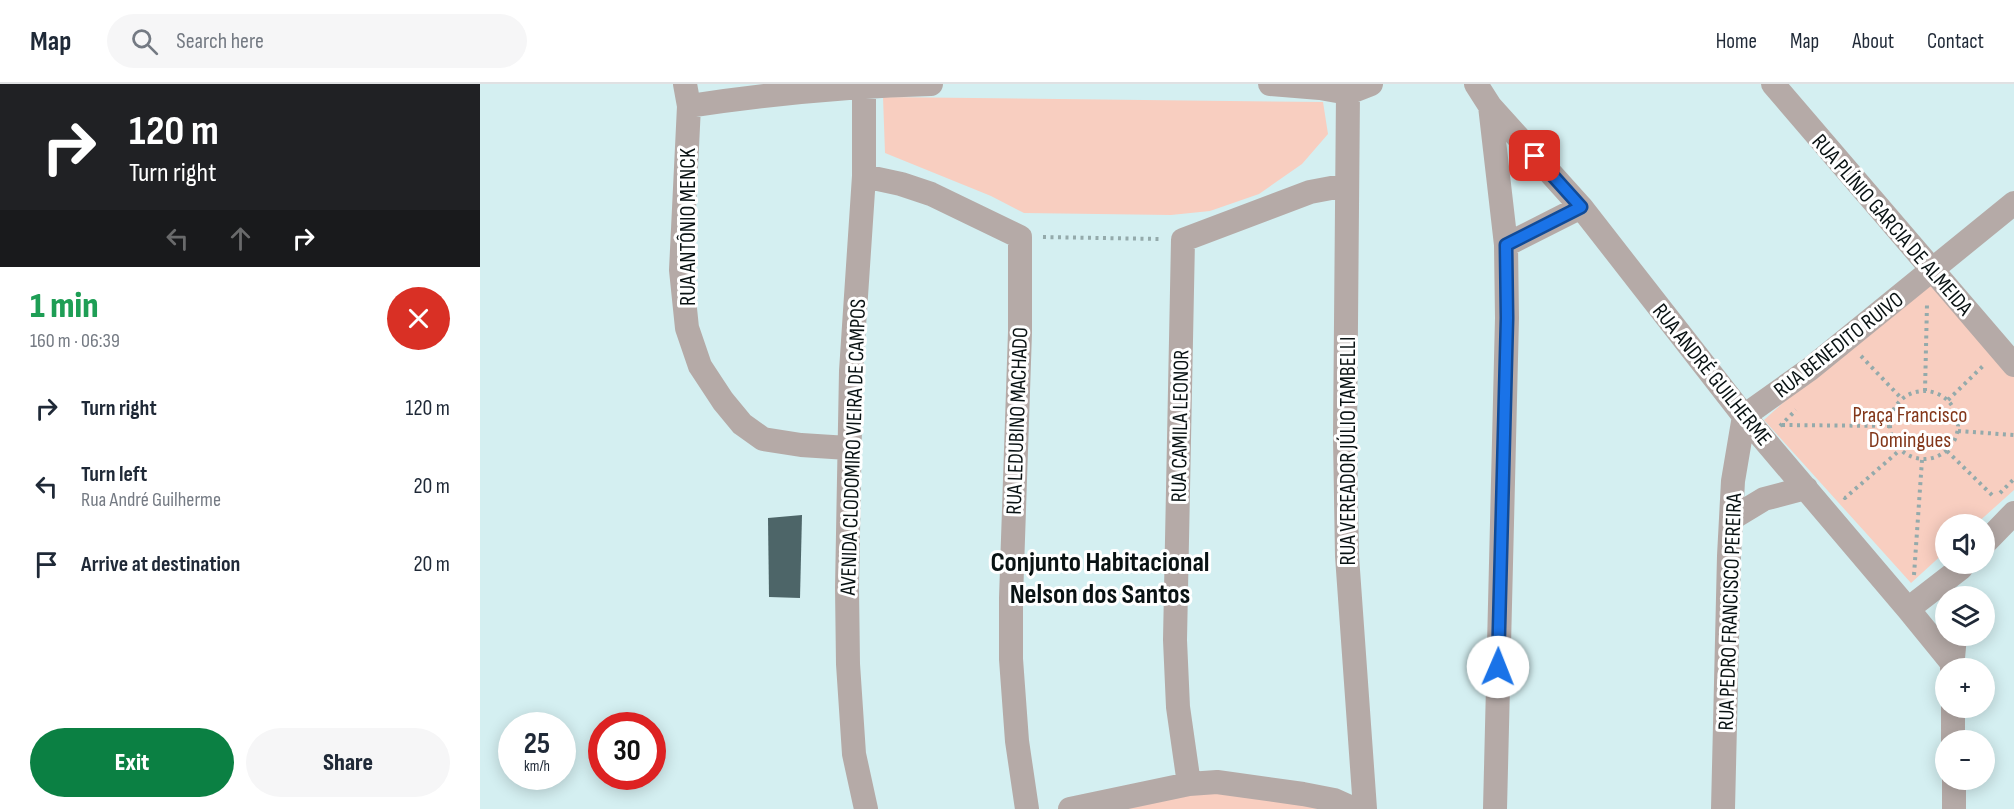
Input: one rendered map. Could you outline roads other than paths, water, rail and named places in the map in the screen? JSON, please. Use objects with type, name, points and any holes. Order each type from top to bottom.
[{"type":"street","points":[[687,95],[745,98],[864,85],[931,84]]},
{"type":"street","points":[[1270,84],[1348,93],[1371,84]]},
{"type":"street","name":"RUA ANDRÉ GUILHERME","points":[[1476,84],[1490,106],[1581,207],[1744,416],[1908,609],[1946,658]]},
{"type":"street","name":"RUA PLÍNIO GARCIA DE ALMEIDA","points":[[1773,84],[2014,365]]},
{"type":"street","name":"AVENIDA CLODOMIRO VIEIRA DE CAMPOS","points":[[864,85],[864,176],[848,448],[848,664],[854,754],[866,809]]},
{"type":"street","name":"RUA VEREADOR JÚLIO TAMBELLI","points":[[1348,93],[1347,556],[1365,809]]},
{"type":"street","name":"RUA ANTÔNIO MENCK","points":[[687,95],[681,270],[687,328],[700,366],[723,401],[742,424],[764,439],[801,445],[848,448]]},
{"type":"street","points":[[1490,106],[1506,245],[1507,318],[1495,809]]},
{"type":"street","name":"RUA LEDUBINO MACHADO","points":[[864,176],[901,184],[931,194],[1020,237],[1011,659],[1027,809]]},
{"type":"street","name":"RUA CAMILA LEONOR","points":[[1189,784],[1178,707],[1175,640],[1183,240],[1310,192],[1347,184]]},
{"type":"street","name":"RUA BENEDITO RUIVO","points":[[1744,416],[1810,369],[2014,203]]},
{"type":"street","points":[[1506,245],[1581,207]]},
{"type":"street","name":"RUA PEDRO FRANCISCO PEREIRA","points":[[1723,809],[1733,481],[1744,416]]},
{"type":"street","points":[[1731,519],[1764,499],[1806,488]]},
{"type":"street","points":[[1995,533],[2014,513]]},
{"type":"street","points":[[1908,609],[1953,574]]},
{"type":"street","points":[[1070,809],[1189,784],[1217,782],[1334,800],[1354,809]]},
{"type":"street","points":[[1954,790],[1954,809]]},
{"type":"district","name":"Conjunto Habitacional Nelson dos Santos","points":[[1100,577]]},
{"type":"park label","name":"Praça Francisco Domingues","points":[[1910,426]]}]
